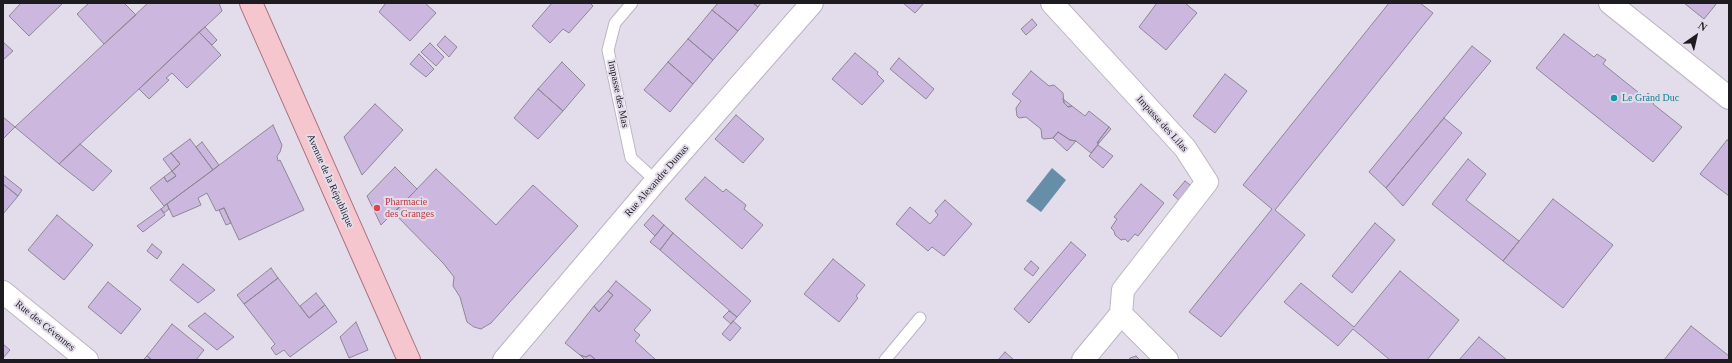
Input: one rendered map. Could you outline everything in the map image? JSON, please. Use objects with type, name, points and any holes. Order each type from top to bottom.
[{"type":"main road","name":"Avenue de la République","points":[[252,3],[409,360]]},
{"type":"street","name":"Rue Alexandre Dumas","points":[[504,360],[656,181],[812,3]]},
{"type":"street","name":"Impasse des Lilas","points":[[1052,3],[1184,148],[1207,182],[1123,290],[1121,314]]},
{"type":"street","points":[[1610,3],[1729,98]]},
{"type":"street","name":"Rue des Cévennes","points":[[3,292],[87,360]]},
{"type":"street","points":[[1083,360],[1121,314],[1167,360]]},
{"type":"lane","name":"Impasse des Mas","points":[[632,3],[615,23],[608,50],[632,158],[656,181]]},
{"type":"lane","points":[[885,360],[920,318]]},
{"type":"water","points":[[1052,168],[1066,180],[1041,212],[1026,201]]},
{"type":"building","points":[[21,3],[63,3],[29,36],[9,16]]},
{"type":"building","points":[[89,3],[124,3],[136,15],[104,44],[77,14]]},
{"type":"building","points":[[148,3],[219,3],[222,11],[59,164],[15,127]]},
{"type":"building","points":[[386,3],[425,3],[436,13],[410,41],[379,12]]},
{"type":"building","points":[[552,3],[590,3],[593,6],[569,33],[563,29],[550,43],[532,26]]},
{"type":"building","points":[[718,3],[753,3],[758,7],[738,31],[712,10]]},
{"type":"building","points":[[753,3],[761,3],[758,7]]},
{"type":"building","points":[[903,3],[924,3],[915,13]]},
{"type":"building","points":[[1157,3],[1185,3],[1197,13],[1166,50],[1139,27]]},
{"type":"building","points":[[1389,3],[1420,3],[1433,13],[1275,210],[1305,235],[1221,337],[1189,312],[1272,209],[1243,185]]},
{"type":"building","points":[[1684,3],[1717,3],[1704,19]]},
{"type":"building","points":[[712,10],[738,31],[713,60],[688,39]]},
{"type":"building","points":[[1032,19],[1037,25],[1026,35],[1021,29]]},
{"type":"building","points":[[205,27],[217,40],[212,45],[199,32]]},
{"type":"building","points":[[199,32],[221,55],[187,88],[172,73],[166,78],[169,80],[149,99],[139,89]]},
{"type":"building","name":"Le Grand Duc","points":[[1564,34],[1594,57],[1597,54],[1606,60],[1603,64],[1644,97],[1648,93],[1656,100],[1653,104],[1682,127],[1653,162],[1536,68]]},
{"type":"building","points":[[445,36],[457,47],[449,57],[437,45]]},
{"type":"building","points":[[688,39],[713,60],[693,84],[668,62]]},
{"type":"building","points":[[3,42],[13,51],[3,60]]},
{"type":"building","points":[[430,43],[444,57],[436,66],[421,52]]},
{"type":"building","points":[[1472,46],[1491,61],[1386,188],[1369,172]]},
{"type":"building","points":[[855,53],[878,72],[877,74],[884,81],[862,105],[832,79]]},
{"type":"building","points":[[419,54],[434,69],[426,77],[410,64]]},
{"type":"building","points":[[899,58],[934,89],[926,99],[890,69]]},
{"type":"building","points":[[562,62],[585,85],[563,111],[538,89]]},
{"type":"building","points":[[668,62],[693,84],[670,112],[644,90]]},
{"type":"building","points":[[1031,71],[1049,86],[1054,85],[1063,93],[1064,103],[1068,107],[1072,106],[1085,116],[1089,111],[1109,127],[1091,153],[1076,141],[1070,140],[1058,132],[1053,138],[1042,138],[1041,129],[1026,117],[1019,118],[1017,116],[1016,108],[1021,101],[1012,94]]},
{"type":"building","points":[[1225,74],[1247,91],[1215,133],[1193,116]]},
{"type":"building","points":[[538,89],[563,111],[538,139],[514,118]]},
{"type":"building","points":[[1063,99],[1072,106],[1068,107],[1064,103]]},
{"type":"building","points":[[375,104],[403,130],[362,175],[344,137]]},
{"type":"building","points":[[736,115],[764,139],[743,163],[715,139]]},
{"type":"building","points":[[3,117],[15,127],[3,139]]},
{"type":"building","points":[[1444,118],[1462,133],[1403,206],[1386,188]]},
{"type":"building","points":[[273,125],[282,145],[277,156],[278,161],[280,160],[304,210],[239,240],[224,208],[216,211],[207,193],[198,198],[201,205],[173,217],[167,204]]},
{"type":"building","points":[[1109,127],[1111,129],[1099,143],[1097,143]]},
{"type":"building","points":[[1058,132],[1070,140],[1076,141],[1067,151],[1053,138]]},
{"type":"building","points":[[190,139],[213,170],[164,206],[150,188],[164,177],[167,182],[176,176],[172,171],[180,164],[171,153]]},
{"type":"building","points":[[1727,140],[1729,141],[1729,196],[1700,174]]},
{"type":"building","points":[[202,142],[219,165],[213,170],[196,147]]},
{"type":"building","points":[[80,144],[112,171],[93,191],[59,164]]},
{"type":"building","points":[[1098,145],[1113,156],[1103,168],[1089,156]]},
{"type":"building","points":[[171,153],[180,164],[172,171],[163,159]]},
{"type":"building","points":[[1468,159],[1486,174],[1466,200],[1519,241],[1503,261],[1432,204]]},
{"type":"building","points":[[395,167],[417,189],[381,225],[367,196]]},
{"type":"building","points":[[436,169],[496,225],[533,185],[578,226],[491,323],[481,329],[474,327],[467,322],[460,297],[453,286],[454,277],[443,263],[394,213]]},
{"type":"building","points":[[172,171],[176,176],[167,182],[164,177]]},
{"type":"building","points":[[3,175],[22,190],[18,196],[3,184]]},
{"type":"building","points":[[705,177],[723,192],[726,189],[746,205],[744,209],[763,225],[742,249],[685,199]]},
{"type":"building","points":[[1185,181],[1194,188],[1182,203],[1173,195]]},
{"type":"building","points":[[3,184],[18,196],[3,214]]},
{"type":"building","points":[[1141,184],[1164,203],[1138,236],[1135,234],[1128,242],[1125,239],[1121,240],[1115,235],[1111,228],[1117,219],[1114,217]]},
{"type":"building","points":[[1553,199],[1613,245],[1563,308],[1503,261]]},
{"type":"building","points":[[945,200],[972,224],[944,256],[932,247],[928,251],[896,224],[910,207],[930,224],[938,215],[935,211]]},
{"type":"building","points":[[167,204],[169,209],[164,213],[161,209]]},
{"type":"building","points":[[224,208],[231,223],[226,225],[219,210]]},
{"type":"building","points":[[161,209],[165,215],[143,232],[137,226]]},
{"type":"building","points":[[57,215],[93,245],[64,280],[28,250]]},
{"type":"building","points":[[653,215],[664,225],[655,236],[644,225]]},
{"type":"building","points":[[1375,223],[1395,240],[1352,293],[1332,276]]},
{"type":"building","points":[[664,225],[673,233],[660,250],[650,242]]},
{"type":"building","points":[[673,233],[751,301],[737,317],[660,250]]},
{"type":"building","points":[[1071,242],[1086,255],[1029,323],[1014,309]]},
{"type":"building","points":[[152,244],[162,252],[157,259],[147,251]]},
{"type":"building","points":[[833,259],[865,285],[856,296],[858,298],[839,322],[804,294]]},
{"type":"building","points":[[1031,261],[1039,268],[1033,276],[1024,269]]},
{"type":"building","points":[[183,264],[215,290],[198,303],[170,280]]},
{"type":"building","points":[[271,268],[278,278],[244,304],[237,295]]},
{"type":"building","points":[[1400,271],[1459,320],[1427,360],[1390,360],[1353,329],[1338,346],[1284,302],[1301,283],[1354,327]]},
{"type":"building","points":[[278,278],[309,318],[325,305],[337,322],[290,357],[284,350],[276,355],[271,348],[275,344],[244,304]]},
{"type":"building","points":[[616,281],[651,310],[634,330],[640,335],[635,341],[656,360],[596,360],[590,355],[586,357],[580,355],[565,343],[594,306],[599,312],[613,295],[608,291]]},
{"type":"building","points":[[108,282],[141,309],[121,334],[88,307]]},
{"type":"building","points":[[608,291],[613,295],[599,312],[594,306]]},
{"type":"building","points":[[316,293],[325,305],[309,318],[300,306]]},
{"type":"building","points":[[729,311],[737,317],[731,324],[723,317]]},
{"type":"building","points":[[205,313],[234,337],[217,350],[188,326]]},
{"type":"building","points":[[733,321],[741,328],[730,341],[722,334]]},
{"type":"building","points":[[356,322],[368,350],[349,358],[340,337]]},
{"type":"building","points":[[172,324],[204,350],[196,360],[152,360],[147,356]]},
{"type":"building","points":[[1691,326],[1729,356],[1729,360],[1664,360]]},
{"type":"building","points":[[1479,337],[1507,360],[1459,360]]},
{"type":"building","points":[[3,344],[10,350],[3,358]]},
{"type":"building","points":[[1005,352],[1014,360],[998,360]]},
{"type":"building","points":[[580,355],[586,357],[590,355],[596,360],[585,360]]},
{"type":"building","points":[[147,356],[152,360],[143,360]]},
{"type":"building","points":[[1136,356],[1140,360],[1128,360],[1130,358]]},
{"type":"place","name":"Le Grand Duc","points":[[1614,98]]},
{"type":"place","name":"Pharmacie des Granges","points":[[377,208]]}]
